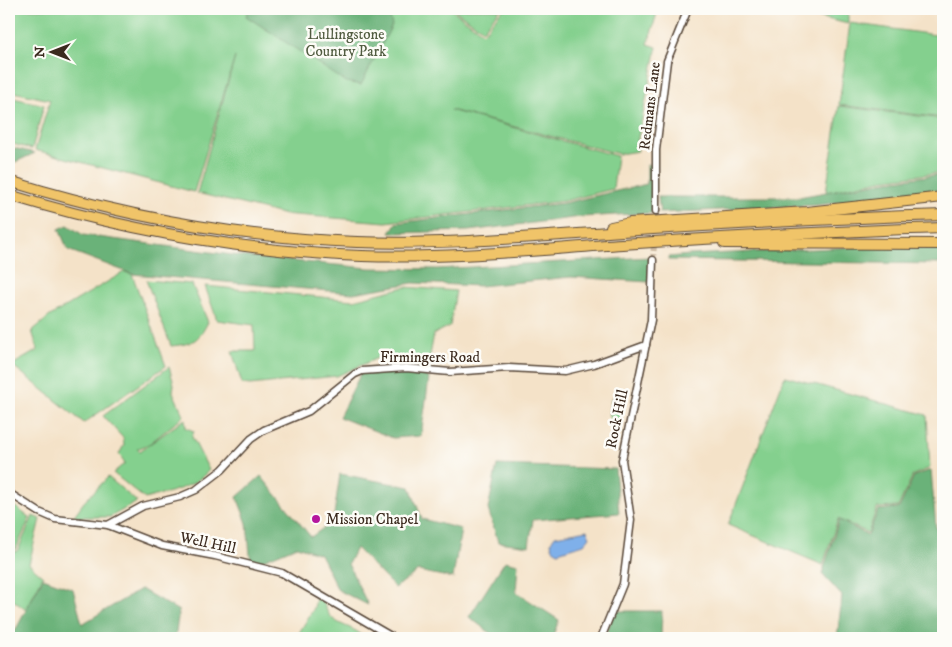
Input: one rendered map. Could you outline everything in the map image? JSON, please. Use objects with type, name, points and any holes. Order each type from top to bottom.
[{"type":"highway","points":[[9,181],[134,214],[208,228],[282,237],[356,242],[428,243],[772,222],[943,215]]},
{"type":"highway","points":[[9,195],[81,215],[170,235],[242,246],[326,254],[439,256],[690,240],[943,228]]},
{"type":"highway","points":[[591,234],[630,223],[807,212],[943,197]]},
{"type":"highway","points":[[690,240],[756,244],[861,242],[943,244]]},
{"type":"street","name":"Redmans Lane","points":[[656,211],[656,150],[667,61],[688,9]]},
{"type":"street","name":"Rock Hill","points":[[601,638],[623,584],[631,520],[622,454],[651,320],[653,260]]},
{"type":"street","name":"Firmingers Road","points":[[108,526],[144,506],[180,497],[196,490],[222,470],[250,439],[264,430],[309,411],[355,374],[362,371],[406,368],[450,372],[509,368],[565,371],[594,364],[646,345]]},
{"type":"street","name":"Well Hill","points":[[9,493],[54,519],[108,526],[162,546],[215,556],[282,573],[394,638]]},
{"type":"green space","points":[[9,9],[451,9],[483,33],[503,9],[643,9],[657,13],[648,44],[657,47],[637,143],[638,151],[619,154],[450,110],[617,156],[613,189],[564,201],[386,222],[282,214],[197,193],[235,57],[194,192],[35,150],[50,100],[9,91]]},
{"type":"green space","name":"Lullingstone Country Park","points":[[249,9],[390,9],[392,25],[361,85],[346,82],[246,16]]},
{"type":"green space","points":[[453,9],[500,9],[483,30]]},
{"type":"green space","points":[[785,9],[848,9],[848,24]]},
{"type":"green space","points":[[850,23],[943,36],[943,118],[839,105]]},
{"type":"green space","points":[[9,97],[44,105],[32,149],[9,143]]},
{"type":"green space","points":[[839,106],[943,119],[943,172],[881,180],[826,192]]},
{"type":"green space","points":[[9,147],[35,153],[9,165]]},
{"type":"green space","points":[[653,164],[652,213],[581,217],[468,231],[390,233],[396,223],[564,203],[647,184],[647,165]]},
{"type":"green space","points":[[943,174],[943,190],[817,205],[660,213],[658,197],[799,197],[881,182]]},
{"type":"green space","points":[[68,225],[83,235],[240,256],[369,268],[437,269],[650,257],[649,282],[571,277],[480,286],[413,283],[353,293],[132,274],[68,250],[59,229]]},
{"type":"green space","points":[[855,247],[943,248],[943,264],[669,260],[669,257],[690,255]]},
{"type":"green space","points":[[124,272],[132,274],[166,366],[84,423],[12,365],[38,350],[32,331],[50,316]]},
{"type":"green space","points":[[146,280],[192,284],[208,322],[194,341],[171,346]]},
{"type":"green space","points":[[205,286],[353,300],[405,287],[456,291],[450,326],[434,334],[429,361],[382,356],[337,376],[250,385],[242,384],[232,351],[255,351],[254,325],[217,320]]},
{"type":"green space","points":[[169,367],[174,384],[173,392],[184,416],[149,444],[137,449],[140,451],[185,419],[186,428],[194,431],[192,437],[209,470],[188,486],[145,499],[113,473],[125,463],[119,454],[124,445],[123,438],[103,416]]},
{"type":"green space","points":[[414,369],[429,378],[421,436],[393,438],[339,417],[362,371]]},
{"type":"green space","points":[[785,376],[927,415],[930,468],[913,475],[898,507],[877,508],[868,533],[838,519],[823,565],[728,525]]},
{"type":"green space","points":[[613,397],[625,398],[620,424],[609,424],[611,399]]},
{"type":"green space","points":[[497,465],[615,469],[619,513],[533,520],[529,546],[498,542],[488,509]]},
{"type":"green space","points":[[931,470],[936,528],[943,529],[943,638],[837,638],[842,596],[822,574],[839,520],[868,535],[878,510],[899,508],[914,476]]},
{"type":"green space","points":[[340,474],[410,487],[422,519],[461,529],[453,578],[418,571],[395,588],[356,548],[348,564],[368,605],[338,590],[320,554],[297,546],[251,565],[247,523],[237,497],[261,476],[311,537],[333,521]]},
{"type":"green space","points":[[108,477],[137,502],[110,517],[73,517],[84,502]]},
{"type":"green space","points":[[9,502],[30,518],[16,549],[9,554]]},
{"type":"green space","points":[[33,516],[40,519],[29,564],[43,576],[26,610],[9,597],[9,556],[18,550]]},
{"type":"green space","points":[[505,561],[518,564],[516,592],[559,620],[552,638],[497,638],[469,617]]},
{"type":"green space","points":[[43,578],[73,589],[82,624],[141,589],[179,611],[175,638],[9,638],[9,625],[15,631]]},
{"type":"green space","points":[[316,597],[322,601],[328,614],[333,619],[358,632],[365,638],[296,638],[314,608]]},
{"type":"green space","points":[[613,611],[662,611],[661,638],[606,638]]},
{"type":"water","points":[[587,530],[590,537],[584,544],[558,552],[552,548],[551,542],[555,536]]},
{"type":"tunnel","points":[[653,260],[656,211]]},
{"type":"place","name":"Mission Chapel","points":[[316,519]]}]
